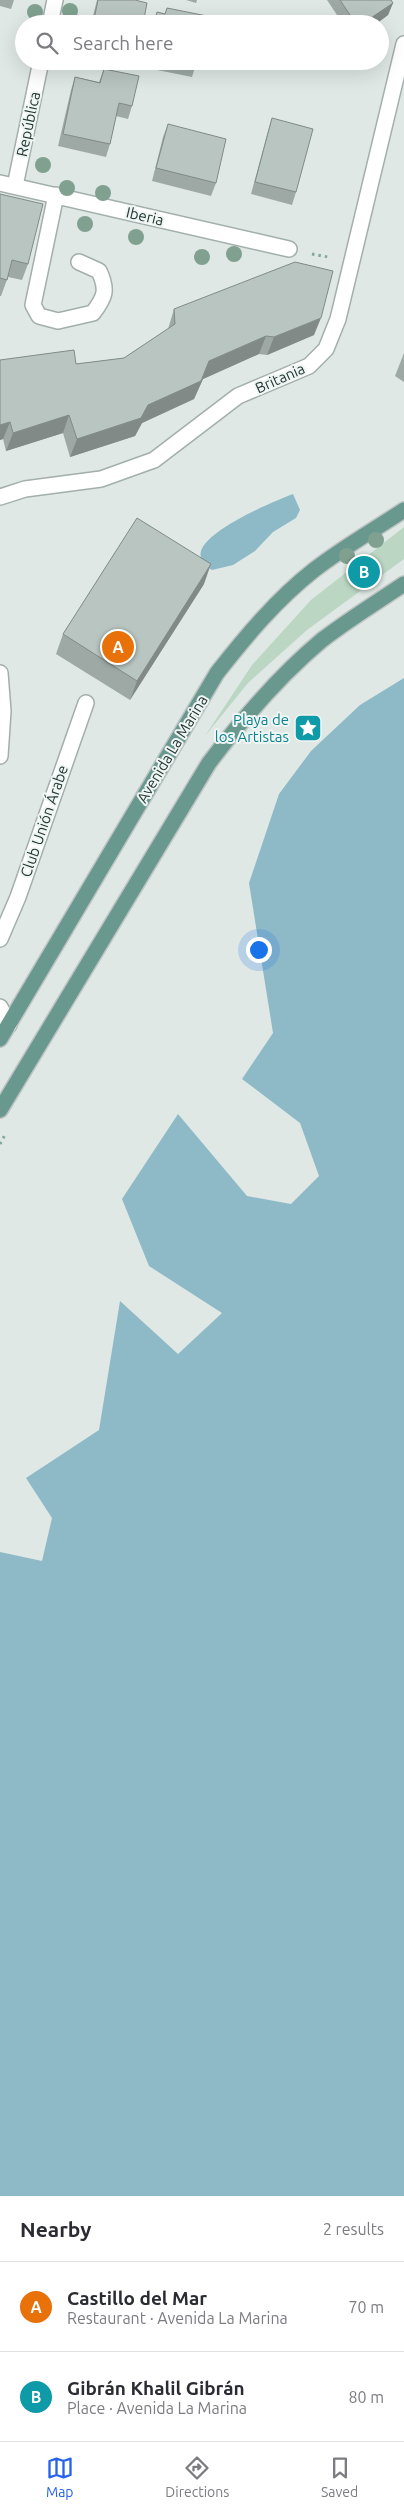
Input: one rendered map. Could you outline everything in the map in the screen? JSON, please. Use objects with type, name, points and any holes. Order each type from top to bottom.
[{"type":"main road","name":"Avenida La Marina","points":[[0,1039],[217,673],[239,644],[288,592],[315,569],[404,510]]},
{"type":"main road","points":[[0,1110],[208,762],[268,691],[324,639],[404,584]]},
{"type":"street","points":[[52,15],[55,0]]},
{"type":"street","name":"Britania","points":[[0,497],[25,489],[101,479],[154,460],[238,396],[309,366],[326,349],[338,319],[404,44]]},
{"type":"street","name":"República","points":[[7,184],[39,70]]},
{"type":"street","name":"Iberia","points":[[7,184],[289,249]]},
{"type":"street","points":[[56,195],[33,305],[39,316],[58,321],[93,313],[104,299],[104,284],[99,271],[79,262]]},
{"type":"street","points":[[0,673],[3,711],[0,756]]},
{"type":"street","name":"Club Unión Árabe","points":[[0,939],[18,897],[86,703]]},
{"type":"street","points":[[0,1007],[8,1025]]},
{"type":"path","points":[[289,249],[351,262]]},
{"type":"green space","points":[[404,527],[404,559],[307,630],[248,683],[205,736],[252,665],[311,600]]},
{"type":"water","points":[[293,494],[300,510],[296,518],[273,532],[255,551],[233,565],[212,570],[201,563],[201,551],[215,534],[242,517]]},
{"type":"water","points":[[404,678],[404,2196],[0,2196],[0,1552],[42,1561],[52,1518],[26,1478],[99,1430],[120,1301],[178,1354],[222,1313],[149,1266],[122,1199],[178,1114],[247,1196],[291,1204],[319,1176],[300,1123],[242,1079],[273,1033],[249,883],[279,794],[311,751],[360,705]]},
{"type":"building","points":[[98,0],[135,0],[147,3],[145,15],[95,15]]},
{"type":"building","points":[[340,0],[391,0],[393,3],[375,15],[350,15]]},
{"type":"building","points":[[167,8],[202,15],[156,15],[157,12],[165,14]]},
{"type":"building","points":[[104,70],[139,76],[132,106],[119,103],[110,144],[63,134],[75,77],[100,83]]},
{"type":"building","points":[[272,118],[313,129],[296,192],[255,182]]},
{"type":"building","points":[[168,124],[226,139],[216,183],[156,168]]},
{"type":"building","points":[[0,194],[43,204],[28,264],[12,260],[7,280],[0,278]]},
{"type":"building","points":[[295,262],[333,271],[321,318],[274,337],[266,336],[209,361],[201,381],[148,405],[141,418],[77,439],[69,415],[13,433],[10,422],[0,425],[0,360],[74,350],[76,364],[124,358],[175,324],[174,309]]},
{"type":"building","points":[[137,518],[211,564],[137,681],[63,634]]},
{"type":"place","name":"Gibrán Khalil Gibrán","points":[[364,572]]},
{"type":"place","name":"Castillo del Mar","points":[[118,647]]},
{"type":"place","name":"Playa de los Artistas","points":[[308,728]]}]
